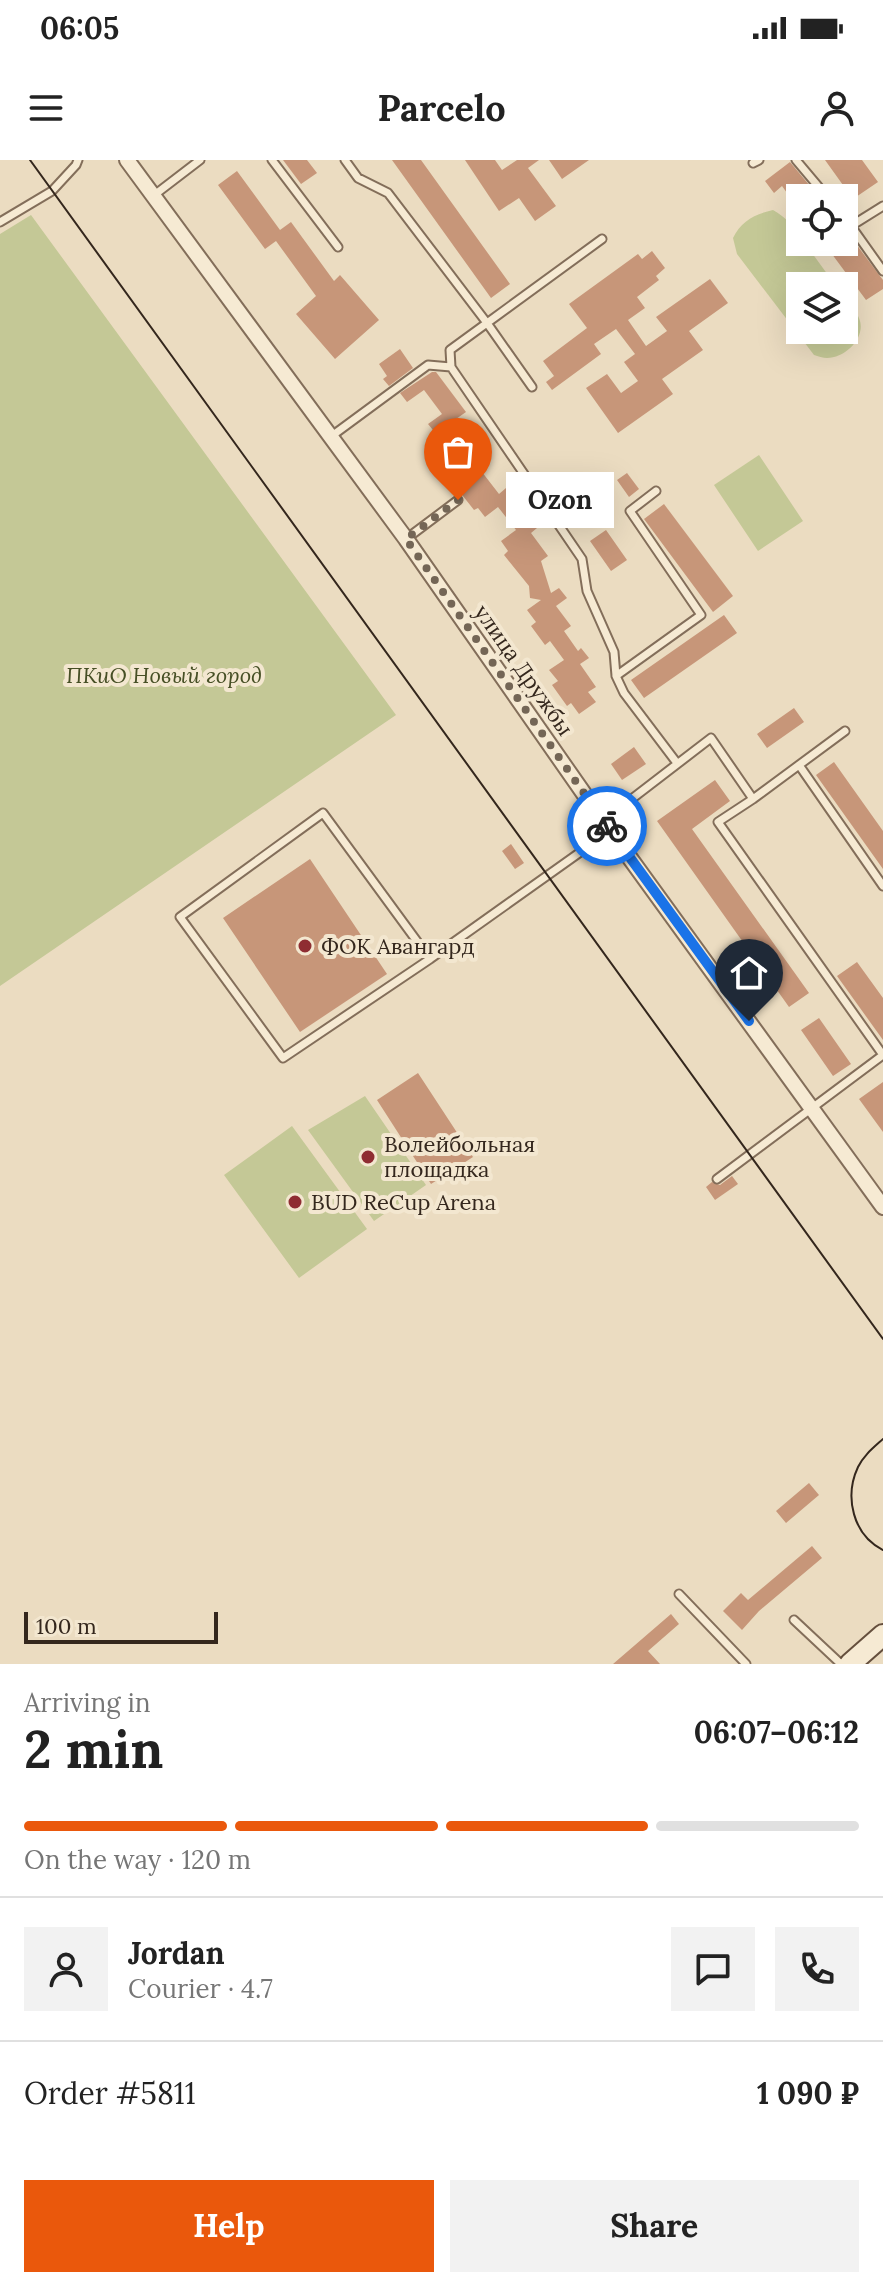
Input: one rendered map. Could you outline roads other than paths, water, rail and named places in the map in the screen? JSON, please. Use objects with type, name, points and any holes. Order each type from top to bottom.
[{"type":"street","name":"улица Дружбы","points":[[127,160],[406,539],[607,826],[883,1207]]},
{"type":"street","points":[[850,1664],[883,1635]]},
{"type":"lane","points":[[0,222],[52,191],[78,160]]},
{"type":"lane","points":[[153,196],[200,160]]},
{"type":"lane","points":[[272,160],[338,247]]},
{"type":"lane","points":[[345,160],[358,178],[388,193],[532,387]]},
{"type":"lane","points":[[796,160],[816,184]]},
{"type":"lane","points":[[858,222],[883,206]]},
{"type":"lane","points":[[858,236],[883,271]]},
{"type":"lane","points":[[602,239],[450,350],[451,367],[582,559],[587,591],[614,652],[616,676],[624,693],[677,763]]},
{"type":"lane","points":[[329,438],[428,365],[451,367]]},
{"type":"lane","points":[[616,676],[701,615],[630,511],[656,491]]},
{"type":"lane","points":[[406,539],[458,500]]},
{"type":"lane","points":[[717,1179],[883,1056],[718,822],[845,731]]},
{"type":"lane","points":[[430,959],[323,813],[180,917],[283,1058],[430,959],[607,826],[677,763],[711,738],[753,799]]},
{"type":"lane","points":[[799,765],[883,886]]},
{"type":"lane","points":[[679,1594],[746,1664]]},
{"type":"lane","points":[[794,1620],[841,1664]]},
{"type":"tram line","points":[[30,160],[883,1339]]},
{"type":"tram line","points":[[883,1439],[860,1463],[852,1491],[858,1525],[864,1535],[883,1550]]},
{"type":"place","name":"Ozon","points":[[458,500]]},
{"type":"place","name":"ФОК Авангард","points":[[305,946]]},
{"type":"place","name":"Волейбольная площадка","points":[[368,1157]]},
{"type":"place","name":"BUD ReCup Arena","points":[[295,1202]]},
{"type":"park label","name":"ПКиО Новый город","points":[[164,675]]}]
